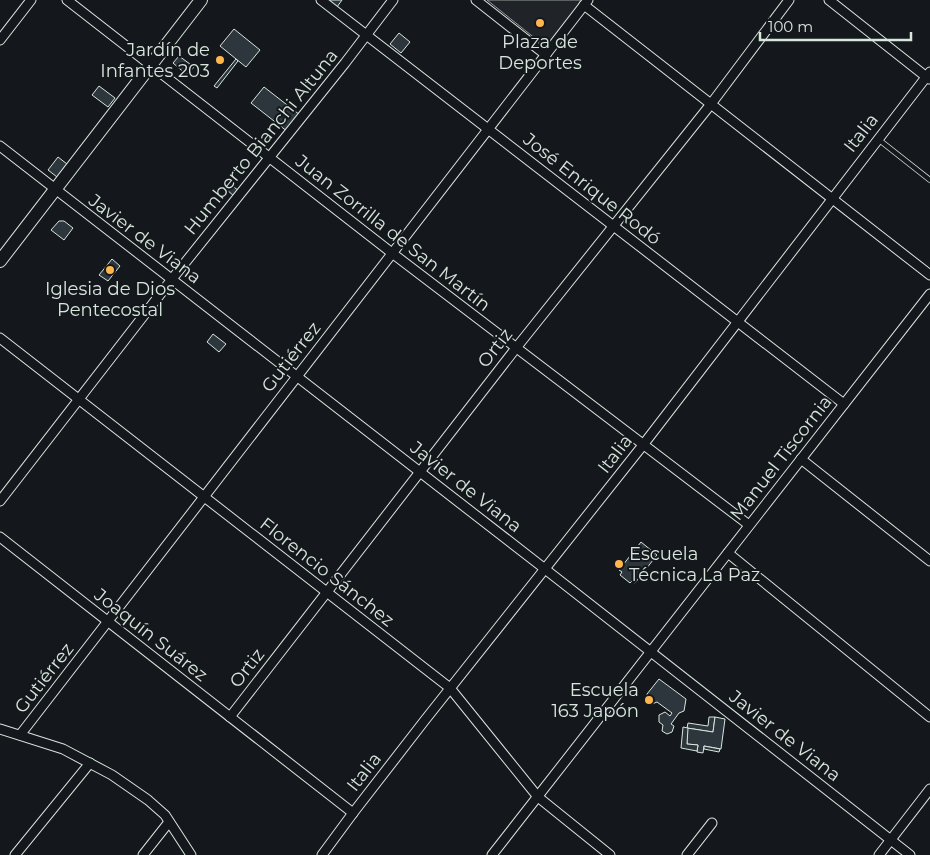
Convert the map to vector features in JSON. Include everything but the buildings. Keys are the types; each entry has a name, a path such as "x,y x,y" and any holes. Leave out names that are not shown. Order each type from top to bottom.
{"street":[{"path":"0,40 30,0"},
{"name":"Juan Zorrilla de San Martín","path":"67,0 392,253 749,525"},
{"path":"0,261 201,0"},
{"name":"José Enrique Rodó","path":"321,0 844,404"},
{"name":"Humberto Bianchi Altuna","path":"0,501 172,279 270,158 393,0"},
{"path":"476,0 546,55"},
{"name":"Ortiz","path":"230,717 516,348 711,104 789,0"},
{"path":"829,0 929,76"},
{"path":"586,3 831,199 930,275"},
{"name":"Gutiérrez","path":"20,735 586,3"},
{"name":"Italia","path":"322,855 353,812 643,445 831,199 929,76"},
{"name":"Javier de Viana","path":"0,146 910,855"},
{"name":"Manuel Tiscornia","path":"492,855 930,294"},
{"name":"Florencio Sánchez","path":"0,338 450,688 538,796 610,855"},
{"path":"801,459 930,561"},
{"name":"Joaquín Suárez","path":"0,537 353,812"},
{"path":"728,553 930,717"},
{"path":"0,729 63,749 112,775 148,800 165,815 191,855"},
{"path":"15,855 90,763"},
{"path":"879,855 930,789"},
{"path":"143,855 169,822"},
{"path":"687,855 712,823"}],"lane":[{"path":"878,139 930,180"}],"shaded area":[{"name":"Plaza de Deportes","path":"487,0 583,0 546,47"}],"place":[{"name":"Plaza de Deportes","path":"540,23"},
{"name":"Jardín de Infantes 203","path":"220,60"},
{"name":"Iglesia de Dios Pentecostal","path":"110,270"},
{"name":"Escuela Técnica La Paz","path":"619,564"},
{"name":"Escuela 163 Japón","path":"649,700"}]}
